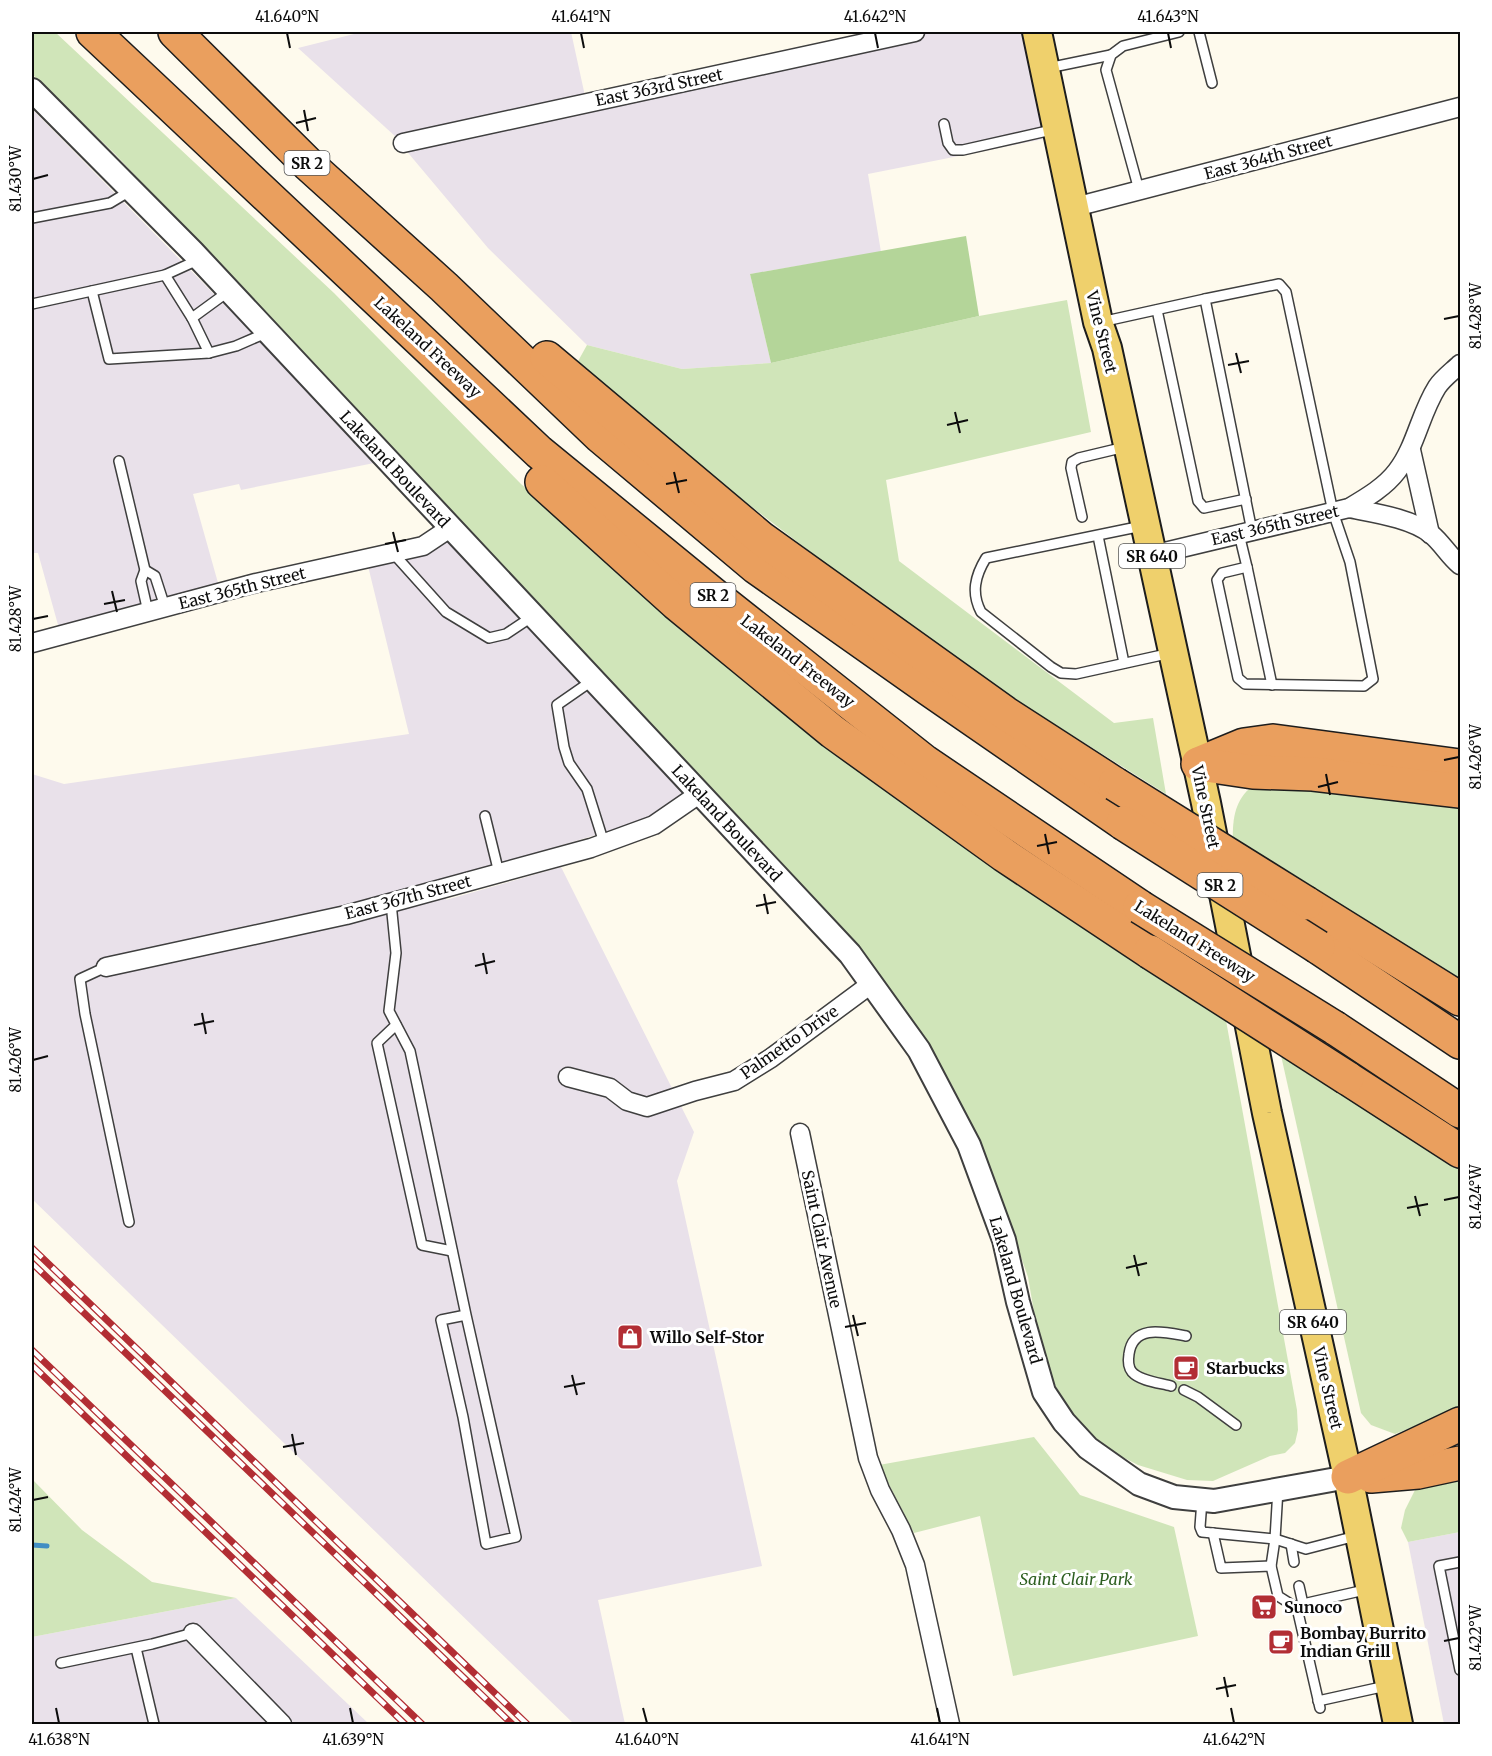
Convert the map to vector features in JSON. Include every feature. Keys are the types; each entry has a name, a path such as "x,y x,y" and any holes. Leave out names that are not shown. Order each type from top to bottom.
{"highway":[{"name":"Lakeland Freeway","path":"93,32 539,452 705,588 925,762 1140,907 1335,1028 1461,1111"},
{"name":"SR 2","path":"175,32 309,165 444,287 600,436 756,567 1123,823 1461,1042"},
{"path":"317,243 399,343 535,475 676,603 833,732 1004,855 1150,952 1461,1151"},
{"path":"444,287 554,362 762,539 1005,713 1461,999"},
{"path":"1198,764 1244,745 1273,741 1461,766"},
{"path":"1198,764 1253,772 1313,774 1461,791"},
{"path":"1348,1478 1461,1424"},
{"path":"1348,1478 1418,1472 1461,1463"}],"main road":[{"name":"Vine Street","path":"1037,32 1098,322 1107,348 1198,764 1271,1134 1348,1478 1398,1725"}],"street":[{"name":"East 363rd Street","path":"403,143 915,32"},
{"name":"Lakeland Boulevard","path":"32,90 200,259 850,954 919,1050 969,1145 1004,1240 1018,1302 1044,1392 1064,1422 1089,1448 1111,1466 1139,1484 1174,1497 1214,1501 1348,1478"},
{"name":"East 364th Street","path":"1074,207 1461,106"},
{"name":"East 365th Street","path":"1152,555 1341,510 1374,493 1396,473 1411,450 1424,412 1438,385 1461,364"},
{"path":"1411,450 1430,534"},
{"path":"1341,510 1401,520 1430,534 1461,566"},
{"name":"East 365th Street","path":"32,644 256,583 423,546 450,528"},
{"name":"East 367th Street","path":"105,967 346,915 604,843 654,825 699,794"},
{"name":"Palmetto Drive","path":"568,1077 610,1088 627,1101 647,1107 734,1081 771,1058 871,984"},
{"name":"Saint Clair Avenue","path":"800,1133 868,1458 880,1490 901,1530 915,1565 950,1725"},
{"path":"193,1633 282,1725"}],"lane":[{"path":"1045,68 1111,55 1123,46 1179,32"},
{"path":"1199,32 1212,83"},
{"path":"1111,55 1106,70 1138,190"},
{"path":"944,124 948,143 953,150 963,150 1058,129"},
{"path":"32,218 110,203 132,189"},
{"path":"32,303 165,275 200,259"},
{"path":"165,275 192,318 209,352"},
{"path":"1098,322 1279,284 1286,292 1341,510 1373,680 1364,686 1272,685 1245,684 1238,678 1217,580 1222,573 1247,567"},
{"path":"92,291 109,359 209,352 236,346 267,332"},
{"path":"192,318 229,291"},
{"path":"1204,299 1246,499 1247,567 1272,685"},
{"path":"1157,310 1198,501 1204,508 1246,499"},
{"path":"1082,517 1071,468 1072,462 1079,458 1127,446"},
{"path":"119,461 146,570 141,581 157,610"},
{"path":"1145,526 986,558 978,571 974,587 976,602 981,612 1061,674 1076,674 1173,652"},
{"path":"1098,536 1124,663"},
{"path":"393,553 446,612 489,638 506,634 533,616"},
{"path":"146,570 155,576 157,610"},
{"path":"593,680 557,705 569,763 587,789 604,843"},
{"path":"484,816 499,873"},
{"path":"391,903 396,953 388,1011 410,1051 516,1537 486,1544 463,1417 441,1320 466,1315"},
{"path":"105,967 80,979 85,1014 129,1222"},
{"path":"396,1025 377,1043 422,1245 452,1251"},
{"path":"1171,1386 1138,1376 1131,1371 1128,1363 1132,1342 1139,1335 1149,1332 1186,1336"},
{"path":"1184,1390 1198,1397 1236,1425"},
{"path":"1278,1489 1271,1566 1278,1596 1300,1606 1371,1589"},
{"path":"1202,1500 1200,1527 1202,1532 1275,1539 1306,1549 1360,1535"},
{"path":"1213,1533 1221,1568 1271,1566"},
{"path":"1291,1544 1294,1562"},
{"path":"1461,1562 1439,1566 1461,1670"},
{"path":"1299,1586 1300,1606 1319,1704 1390,1686"},
{"path":"61,1663 136,1648 193,1633"},
{"path":"136,1648 154,1725"}],"shaded area":[{"path":"362,32 571,32 585,96 396,137 298,48"},
{"path":"934,32 1032,32 1054,137 868,174 881,252 750,274 771,363 682,369 587,345 488,248 404,148"},
{"path":"32,109 379,462 241,490 239,484 193,494 220,590 60,632 38,553 32,553"},
{"path":"449,536 688,794 649,819 445,880 446,900 561,867 694,1132 677,1181 762,1566 598,1600 625,1724 574,1724 32,1199 32,774 64,784 409,734 368,566"},
{"path":"1460,1532 1460,1724 1444,1724 1408,1542"},
{"path":"236,1598 369,1724 32,1724 32,1637"}],"green space":[{"path":"32,32 55,32 334,293 521,484 662,611 813,736 1086,930 1225,1015 1297,1410 1298,1430 1295,1443 1285,1453 1270,1456 1213,1481 1187,1480 1138,1465 1111,1451 1077,1422 1051,1378 1039,1341 1028,1277 988,1162 952,1085 903,1008 866,958 684,760 115,154 32,74"},
{"path":"966,236 979,316 771,363 750,274"},
{"path":"1067,300 1091,432 886,480 899,561 1114,723 1153,718 1166,794 946,656 713,477 577,363 587,345 682,369 771,363 979,316"},
{"path":"1256,784 1460,804 1460,985 1233,844 1236,810 1243,796"},
{"path":"1280,1051 1460,1167 1460,1408 1395,1434 1371,1425 1361,1413"},
{"name":"Saint Clair Park","path":"1034,1437 1080,1495 1174,1527 1198,1636 1013,1676 980,1516 914,1533 879,1465"},
{"path":"32,1479 82,1530 152,1582 236,1598 32,1637"},
{"path":"1460,1480 1460,1532 1408,1542 1401,1528 1405,1510 1415,1490"}],"waterway":[{"path":"32,1545 47,1546"}],"railway":[{"path":"32,1248 527,1724"},
{"path":"32,1263 512,1724"},
{"path":"32,1350 422,1724"},
{"path":"32,1365 405,1724"}],"place":[{"name":"Willo Self-Stor","path":"630,1337"},
{"name":"Starbucks","path":"1186,1368"},
{"name":"Sunoco","path":"1264,1607"},
{"name":"Bombay Burrito Indian Grill","path":"1281,1642"}]}
